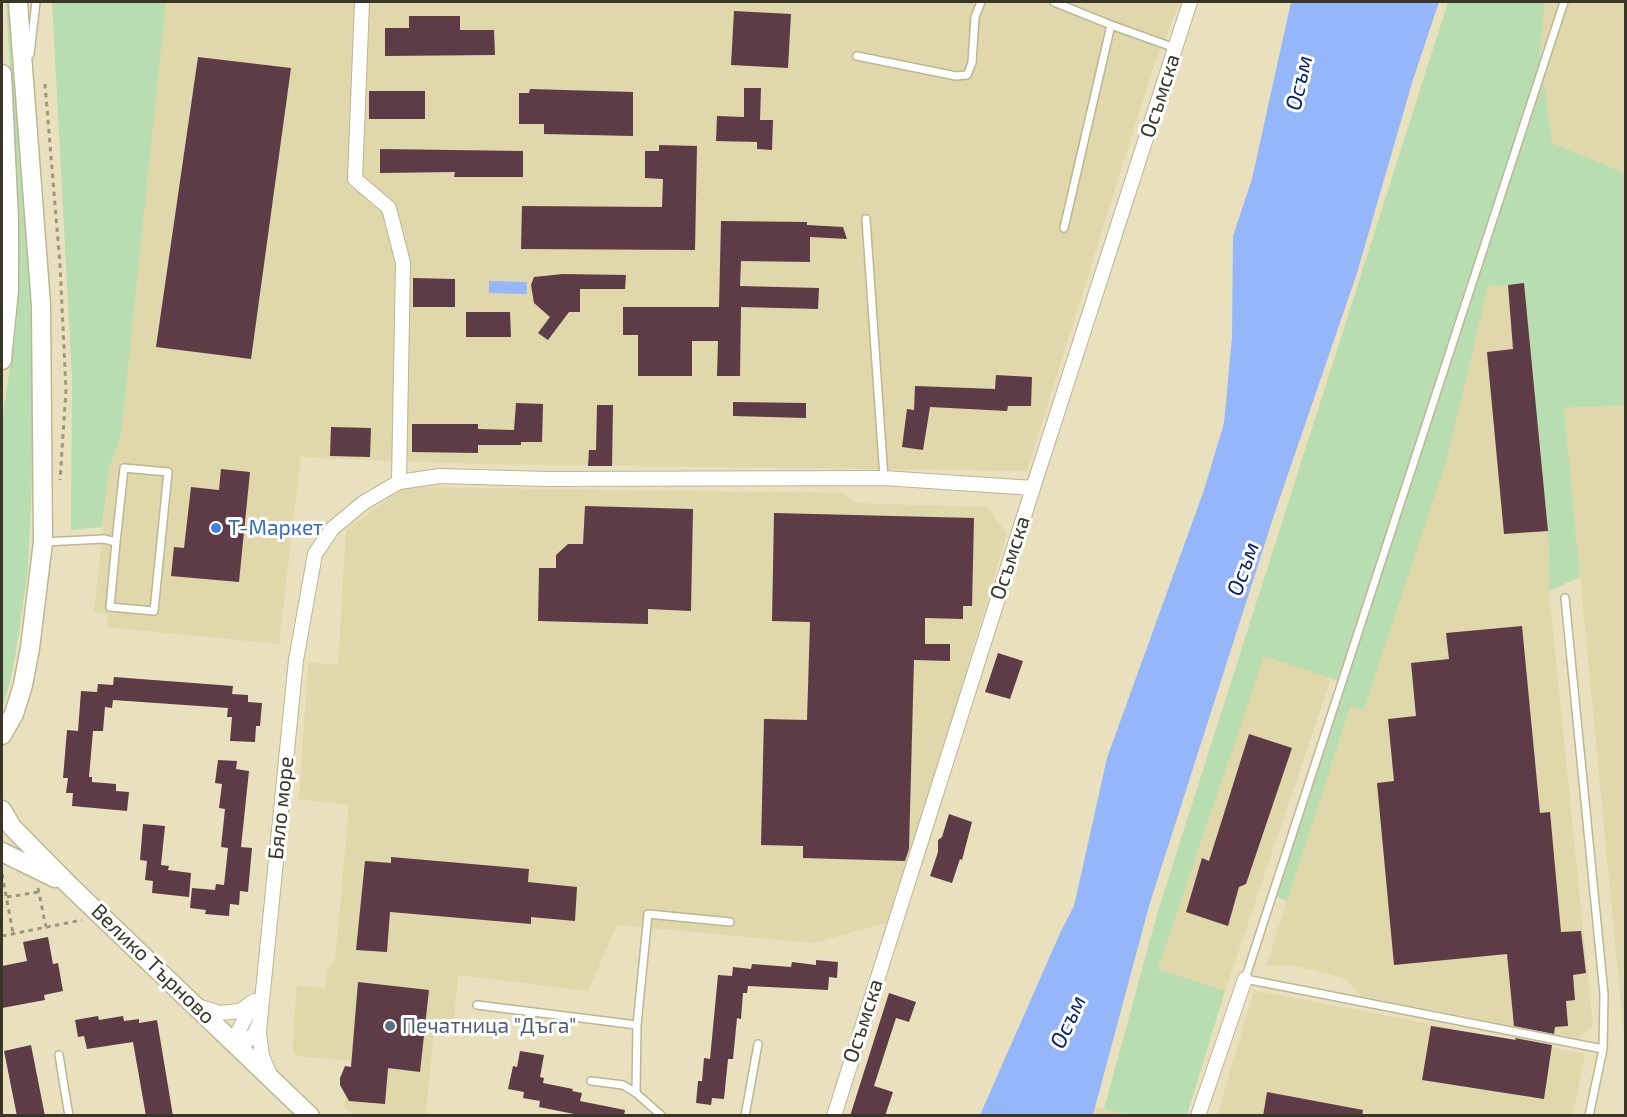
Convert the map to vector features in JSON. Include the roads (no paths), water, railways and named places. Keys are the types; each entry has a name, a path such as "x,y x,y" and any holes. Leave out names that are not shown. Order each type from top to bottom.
{"street":[{"path":"2,735 14,714 30,648 43,542 41,305 18,2"},
{"path":"362,2 355,179 389,208 404,263 399,482 440,476 546,479 884,478 1033,488"},
{"name":"Осъмска","path":"834,1116 1190,2"},
{"path":"2,74 9,221 9,290 2,360"},
{"name":"Бяло море","path":"236,1044 237,1034 262,987 296,660 315,554 332,529 363,503 399,482"},
{"name":"Велико Търново","path":"2,810 12,827 70,886 310,1116"},
{"path":"2,852 35,874"},
{"path":"2,862 70,886"},
{"path":"1198,1116 1245,979"},
{"path":"262,987 260,1021 262,1056 271,1079"},
{"path":"197,1006 220,1013 240,1011 254,1001"},
{"path":"236,1044 247,1041 255,1033 260,1021"},
{"path":"290,1096 301,1116"}],"lane":[{"path":"25,89 36,2"},
{"path":"857,56 956,76 967,75 972,63 975,17 981,2"},
{"path":"1054,2 1175,48"},
{"path":"1564,2 1245,979 1603,1049"},
{"path":"1064,228 1111,25"},
{"path":"866,219 884,478"},
{"path":"124,468 168,472 154,611 110,607 116,542 124,468"},
{"path":"43,542 104,539 116,542"},
{"path":"1565,598 1604,994 1603,1049 1589,1116"},
{"path":"636,1093 637,1025 648,914 730,922"},
{"path":"477,1005 637,1025"},
{"path":"744,1116 758,1044"},
{"path":"59,1054 69,1116"},
{"path":"591,1081 623,1085 663,1116"}],"water":[{"name":"Осъм","path":"1291,2 1439,2 1412,83 1357,273 1274,515 1149,906 1093,1115 980,1115 1074,906 1107,758 1204,490 1224,423 1232,337 1233,236 1252,179"},
{"path":"489,281 527,282 527,294 489,293"}],"place":[{"name":"Т-Маркет","path":"216,528"},
{"name":"Печатница \"Дъга\"","path":"390,1026"}]}
